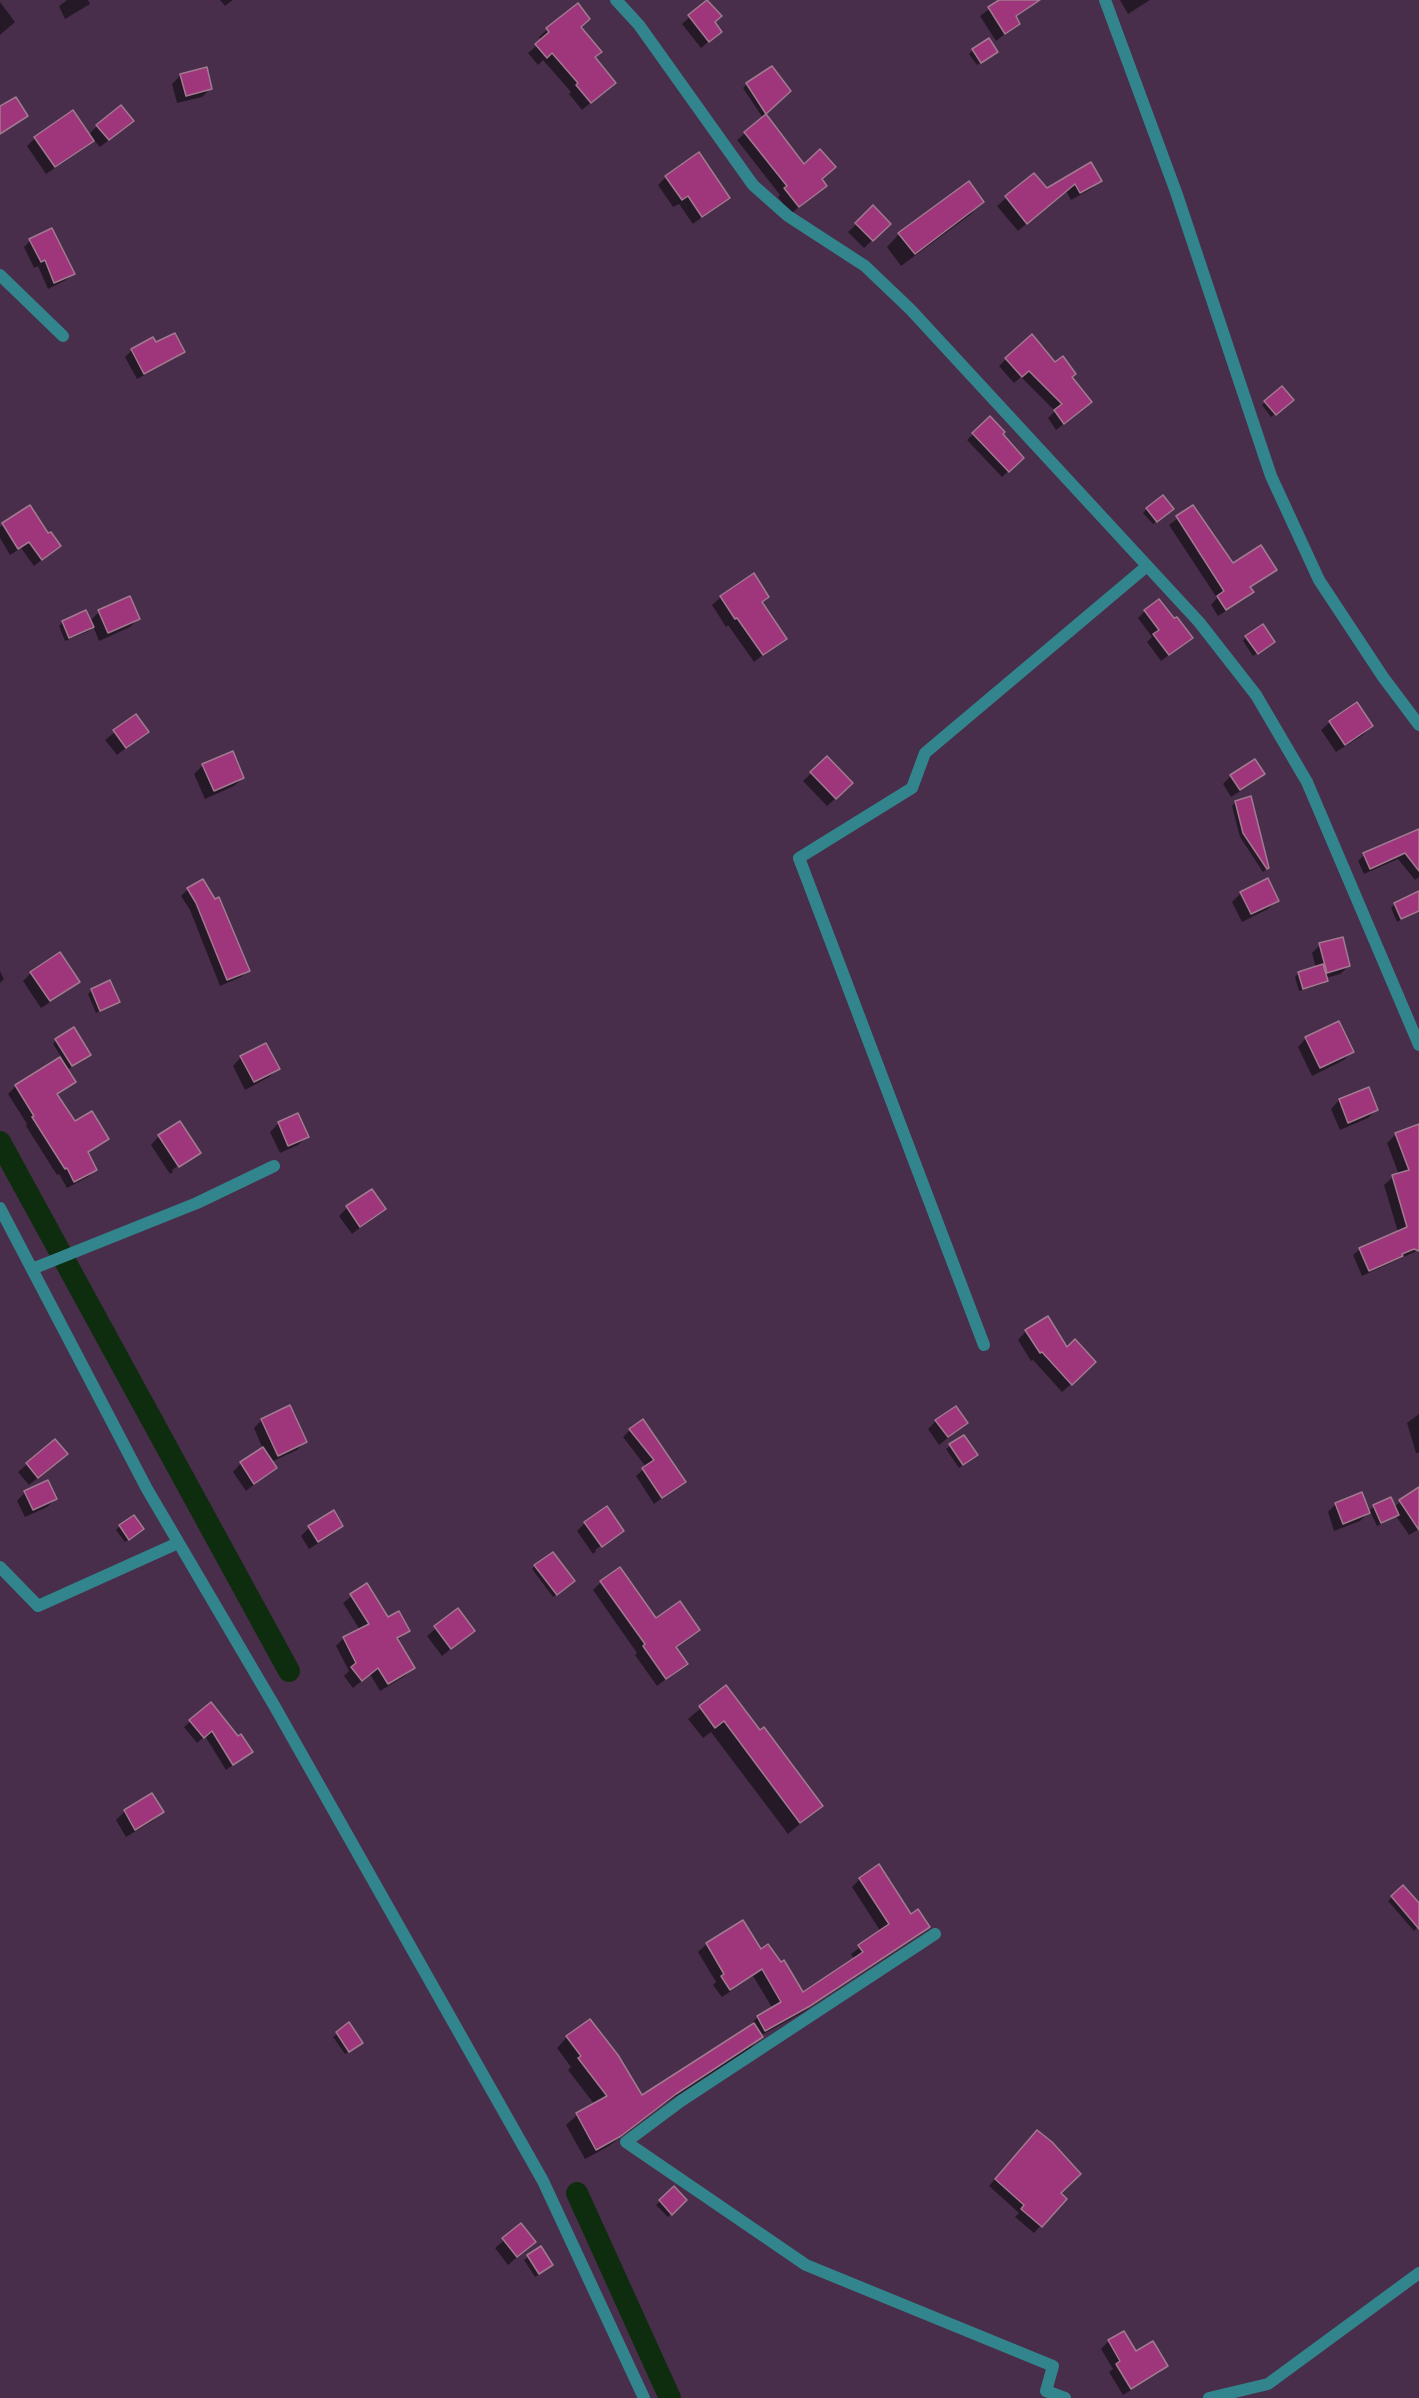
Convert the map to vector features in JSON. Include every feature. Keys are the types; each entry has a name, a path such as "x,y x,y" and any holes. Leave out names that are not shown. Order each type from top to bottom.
{"street":[{"path":"616,0 639,25 753,185 788,216 865,266 911,310 1199,622 1256,695 1307,782 1419,1045"},
{"path":"1105,0 1176,192 1271,476 1319,580 1383,677 1419,725"},
{"path":"0,275 63,336"},
{"path":"984,1345 799,858 912,788 925,753 1147,566"},
{"path":"32,1269 79,1248 197,1203 274,1166"},
{"path":"0,1208 178,1543 275,1707 543,2181 644,2398"},
{"path":"0,1567 38,1606 178,1543"},
{"path":"935,1934 681,2101 626,2142 806,2265 1053,2366 1046,2391 1065,2398"},
{"path":"1209,2398 1268,2384 1419,2273"}],"building":[{"path":"707,0 722,16 715,22 722,32 709,42 688,15"},
{"path":"999,0 1040,0 1016,16 1020,24 1005,34 988,7"},
{"path":"578,3 590,19 581,27 602,52 595,57 616,83 591,103 576,85 578,83 552,53 547,58 535,44 549,32 546,28"},
{"path":"989,38 998,52 981,63 972,49"},
{"path":"772,66 791,91 766,114 746,83"},
{"path":"207,67 212,89 186,96 180,74"},
{"path":"16,97 28,116 0,134 0,106"},
{"path":"121,105 134,121 109,140 96,125"},
{"path":"73,110 94,141 55,167 34,137"},
{"path":"766,114 804,164 820,149 836,167 822,179 827,186 799,207 784,188 787,186 744,132"},
{"path":"699,152 730,198 702,217 688,196 682,200 665,176"},
{"path":"1091,162 1102,181 1080,193 1075,184 1027,224 1005,196 1034,173 1047,188"},
{"path":"969,181 984,202 915,254 898,233"},
{"path":"873,205 891,224 873,241 855,223"},
{"path":"52,228 75,274 54,283 45,260 41,262 29,239"},
{"path":"175,333 185,352 144,374 131,349 153,337 156,342"},
{"path":"1032,334 1055,362 1063,356 1076,374 1072,377 1092,402 1064,424 1054,410 1062,404 1029,371 1022,377 1005,358"},
{"path":"1282,386 1294,400 1276,415 1264,401"},
{"path":"990,416 1024,458 1009,472 972,433"},
{"path":"1163,495 1174,509 1157,522 1146,508"},
{"path":"30,505 48,533 51,532 61,546 42,560 29,542 18,549 2,523"},
{"path":"1193,505 1233,563 1261,545 1277,570 1250,587 1254,592 1226,610 1217,596 1224,591 1176,516"},
{"path":"754,573 769,597 762,602 787,639 763,655 720,596"},
{"path":"130,596 140,619 108,633 98,610"},
{"path":"1159,599 1193,638 1169,655 1153,634 1159,630 1144,610"},
{"path":"86,610 94,627 69,638 62,621"},
{"path":"1263,624 1275,642 1258,654 1245,636"},
{"path":"1357,702 1373,726 1345,745 1329,721"},
{"path":"136,714 149,732 126,748 113,730"},
{"path":"233,751 244,778 214,791 202,764"},
{"path":"827,756 853,783 836,799 810,772"},
{"path":"1255,759 1265,774 1240,790 1230,775"},
{"path":"1251,796 1269,868 1267,869 1243,833 1235,801"},
{"path":"1419,829 1419,871 1405,853 1370,869 1363,853"},
{"path":"1268,878 1279,901 1251,914 1240,892"},
{"path":"203,879 215,899 219,897 250,971 227,980 196,903 187,888"},
{"path":"1419,891 1419,911 1401,919 1394,903"},
{"path":"1343,937 1350,966 1327,973 1319,943"},
{"path":"60,952 80,982 50,1001 30,972"},
{"path":"1323,964 1328,981 1303,989 1298,972"},
{"path":"110,980 120,1002 100,1011 91,989"},
{"path":"1339,1021 1354,1052 1320,1068 1305,1037"},
{"path":"74,1027 91,1055 72,1066 55,1039"},
{"path":"266,1043 280,1069 254,1082 240,1056"},
{"path":"60,1057 76,1082 57,1094 75,1121 92,1111 109,1139 88,1152 97,1170 74,1182 32,1117 34,1116 15,1085"},
{"path":"1369,1087 1378,1110 1348,1123 1339,1099"},
{"path":"298,1113 309,1137 288,1146 278,1122"},
{"path":"180,1121 201,1153 179,1167 158,1135"},
{"path":"1419,1124 1419,1251 1414,1249 1369,1271 1359,1248 1407,1227 1392,1175 1409,1170 1395,1133"},
{"path":"372,1189 386,1209 360,1227 346,1206"},
{"path":"1048,1316 1067,1347 1075,1339 1096,1362 1072,1385 1042,1352 1040,1353 1025,1330"},
{"path":"290,1405 307,1442 278,1456 261,1419"},
{"path":"956,1406 968,1423 948,1437 935,1420"},
{"path":"643,1419 686,1482 662,1498 642,1468 654,1460 629,1429"},
{"path":"964,1435 978,1455 963,1465 949,1444"},
{"path":"55,1439 68,1454 38,1478 26,1463"},
{"path":"263,1447 277,1468 254,1484 240,1462"},
{"path":"48,1480 57,1499 33,1510 24,1491"},
{"path":"1419,1487 1419,1530 1399,1500"},
{"path":"1362,1492 1370,1513 1343,1524 1335,1503"},
{"path":"1391,1497 1399,1515 1381,1523 1373,1505"},
{"path":"607,1506 624,1531 602,1547 584,1522"},
{"path":"334,1510 343,1526 318,1542 308,1526"},
{"path":"134,1515 144,1529 129,1540 119,1525"},
{"path":"553,1552 575,1581 557,1595 534,1565"},
{"path":"620,1567 656,1618 680,1601 700,1630 676,1647 688,1664 666,1679 643,1646 645,1644 600,1581"},
{"path":"367,1583 388,1617 399,1611 410,1631 397,1638 415,1668 388,1684 378,1668 362,1681 351,1667 356,1663 343,1637 369,1624 350,1594"},
{"path":"458,1608 475,1631 451,1649 434,1626"},
{"path":"726,1685 760,1730 764,1727 823,1806 800,1823 724,1721 715,1728 699,1706"},
{"path":"211,1702 238,1736 241,1734 253,1752 233,1765 212,1731 204,1738 189,1720"},
{"path":"152,1793 164,1812 135,1830 124,1810"},
{"path":"879,1864 911,1914 918,1909 930,1927 810,2006 765,2031 757,2016 781,2002 762,1969 730,1990 721,1976 724,1974 706,1943 743,1920 761,1949 768,1944 781,1962 784,1960 803,1992 863,1952 858,1945 889,1924 859,1878"},
{"path":"1403,1885 1419,1903 1419,1929 1391,1896"},
{"path":"590,2019 618,2055 642,2095 754,2023 763,2037 676,2094 621,2136 596,2150 576,2113 607,2096 578,2058 581,2056 566,2036"},
{"path":"349,2022 363,2043 349,2052 336,2032"},
{"path":"1037,2130 1052,2142 1081,2174 1061,2193 1067,2199 1042,2227 1021,2209 1024,2205 995,2179"},
{"path":"674,2186 687,2200 672,2215 659,2200"},
{"path":"521,2223 536,2242 517,2257 502,2238"},
{"path":"541,2246 553,2265 539,2274 527,2255"},
{"path":"1124,2331 1136,2351 1153,2341 1168,2366 1131,2389 1116,2364 1120,2361 1108,2340"}],"waterway":[{"path":"0,1142 289,1671"},
{"path":"577,2193 670,2398"}]}
